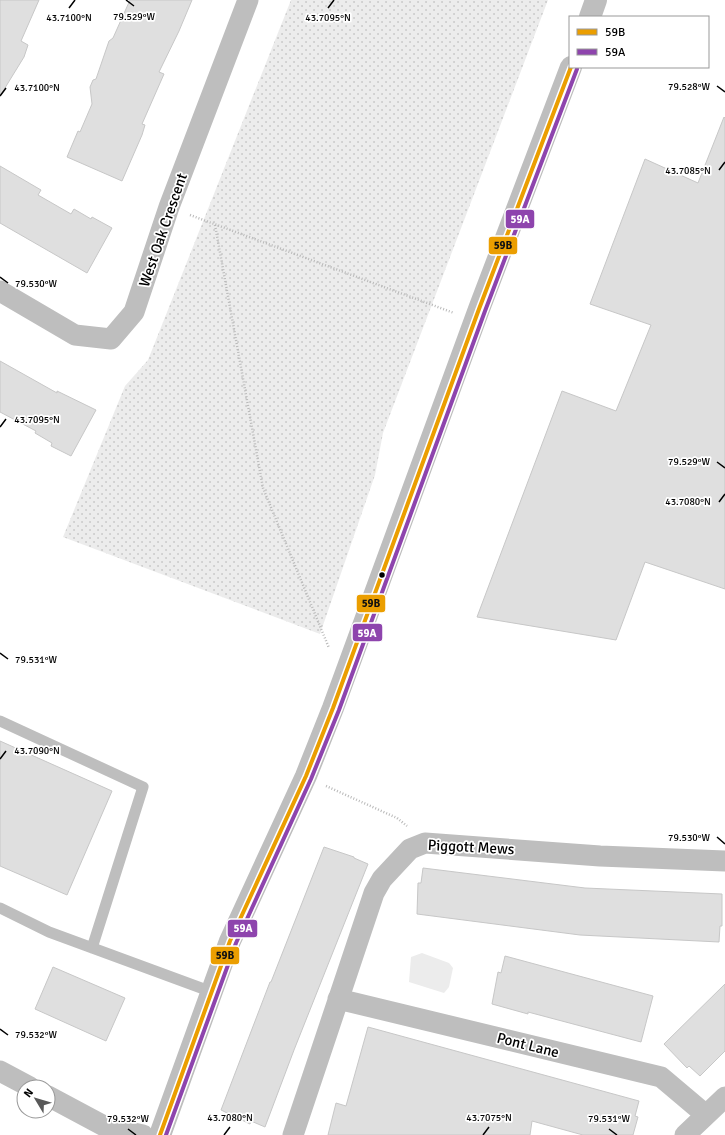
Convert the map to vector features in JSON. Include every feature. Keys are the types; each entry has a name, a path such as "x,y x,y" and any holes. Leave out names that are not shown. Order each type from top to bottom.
{"street":[{"name":"West Oak Crescent","path":"0,291 75,335 111,339 134,312 169,207 248,0"},
{"path":"590,16 596,0"},
{"path":"160,1135 230,941 306,776 333,708 570,68"},
{"name":"Piggott Mews","path":"293,1135 374,892 382,879 410,848 425,843 600,856 725,861"},
{"name":"Pont Lane","path":"338,999 661,1077 706,1115"},
{"path":"0,1071 16,1080"},
{"path":"685,1135 725,1097"},
{"path":"56,1100 106,1127 143,1135"}],"lane":[{"path":"0,721 143,787 92,948"},
{"path":"0,908 49,932 212,992"}],"path":[{"path":"169,207 453,312 476,318"},
{"path":"215,225 262,488 329,648"},
{"path":"324,784 398,818 425,843"}],"shaded area":[{"path":"291,0 548,0 383,433 375,475 320,634 63,537 125,386 148,360"},
{"path":"422,953 449,963 453,968 449,987 444,993 409,982 411,957"}],"building":[{"path":"0,0 39,0 21,41 28,45 24,57 0,96"},
{"path":"130,0 192,0 159,72 164,74 142,124 145,125 142,135 122,181 67,157 92,104 90,87 93,80 96,79 109,41 113,38"},
{"path":"724,117 725,589 645,562 616,640 477,617 562,391 616,411 651,325 590,304 645,159 698,183"},
{"path":"0,166 41,190 38,195 71,214 74,209 91,219 92,217 112,228 87,273 0,223"},
{"path":"0,361 57,393 57,391 96,410 71,456 51,446 52,443 35,433 36,431 0,412"},
{"path":"0,741 112,791 67,895 0,866"},
{"path":"324,847 354,857 368,864 265,1127 251,1121 250,1124 221,1110"},
{"path":"423,868 585,888 722,894 722,926 720,926 719,942 580,935 417,914 418,883 421,883"},
{"path":"505,956 653,996 641,1042 492,1004 498,972 501,973"},
{"path":"53,967 125,998 106,1041 35,1009"},
{"path":"725,984 725,1051 700,1076 689,1066 687,1068 664,1044"},
{"path":"368,1027 639,1101 635,1116 638,1117 633,1135 583,1135 532,1121 530,1135 328,1135 336,1103 346,1106"}],"transit line":[{"name":"59B","path":"160,1135 230,941 306,776 333,708 479,309 571,68"},
{"name":"59A","path":"166,1135 236,943 311,779 339,710 485,311 577,69"}]}
